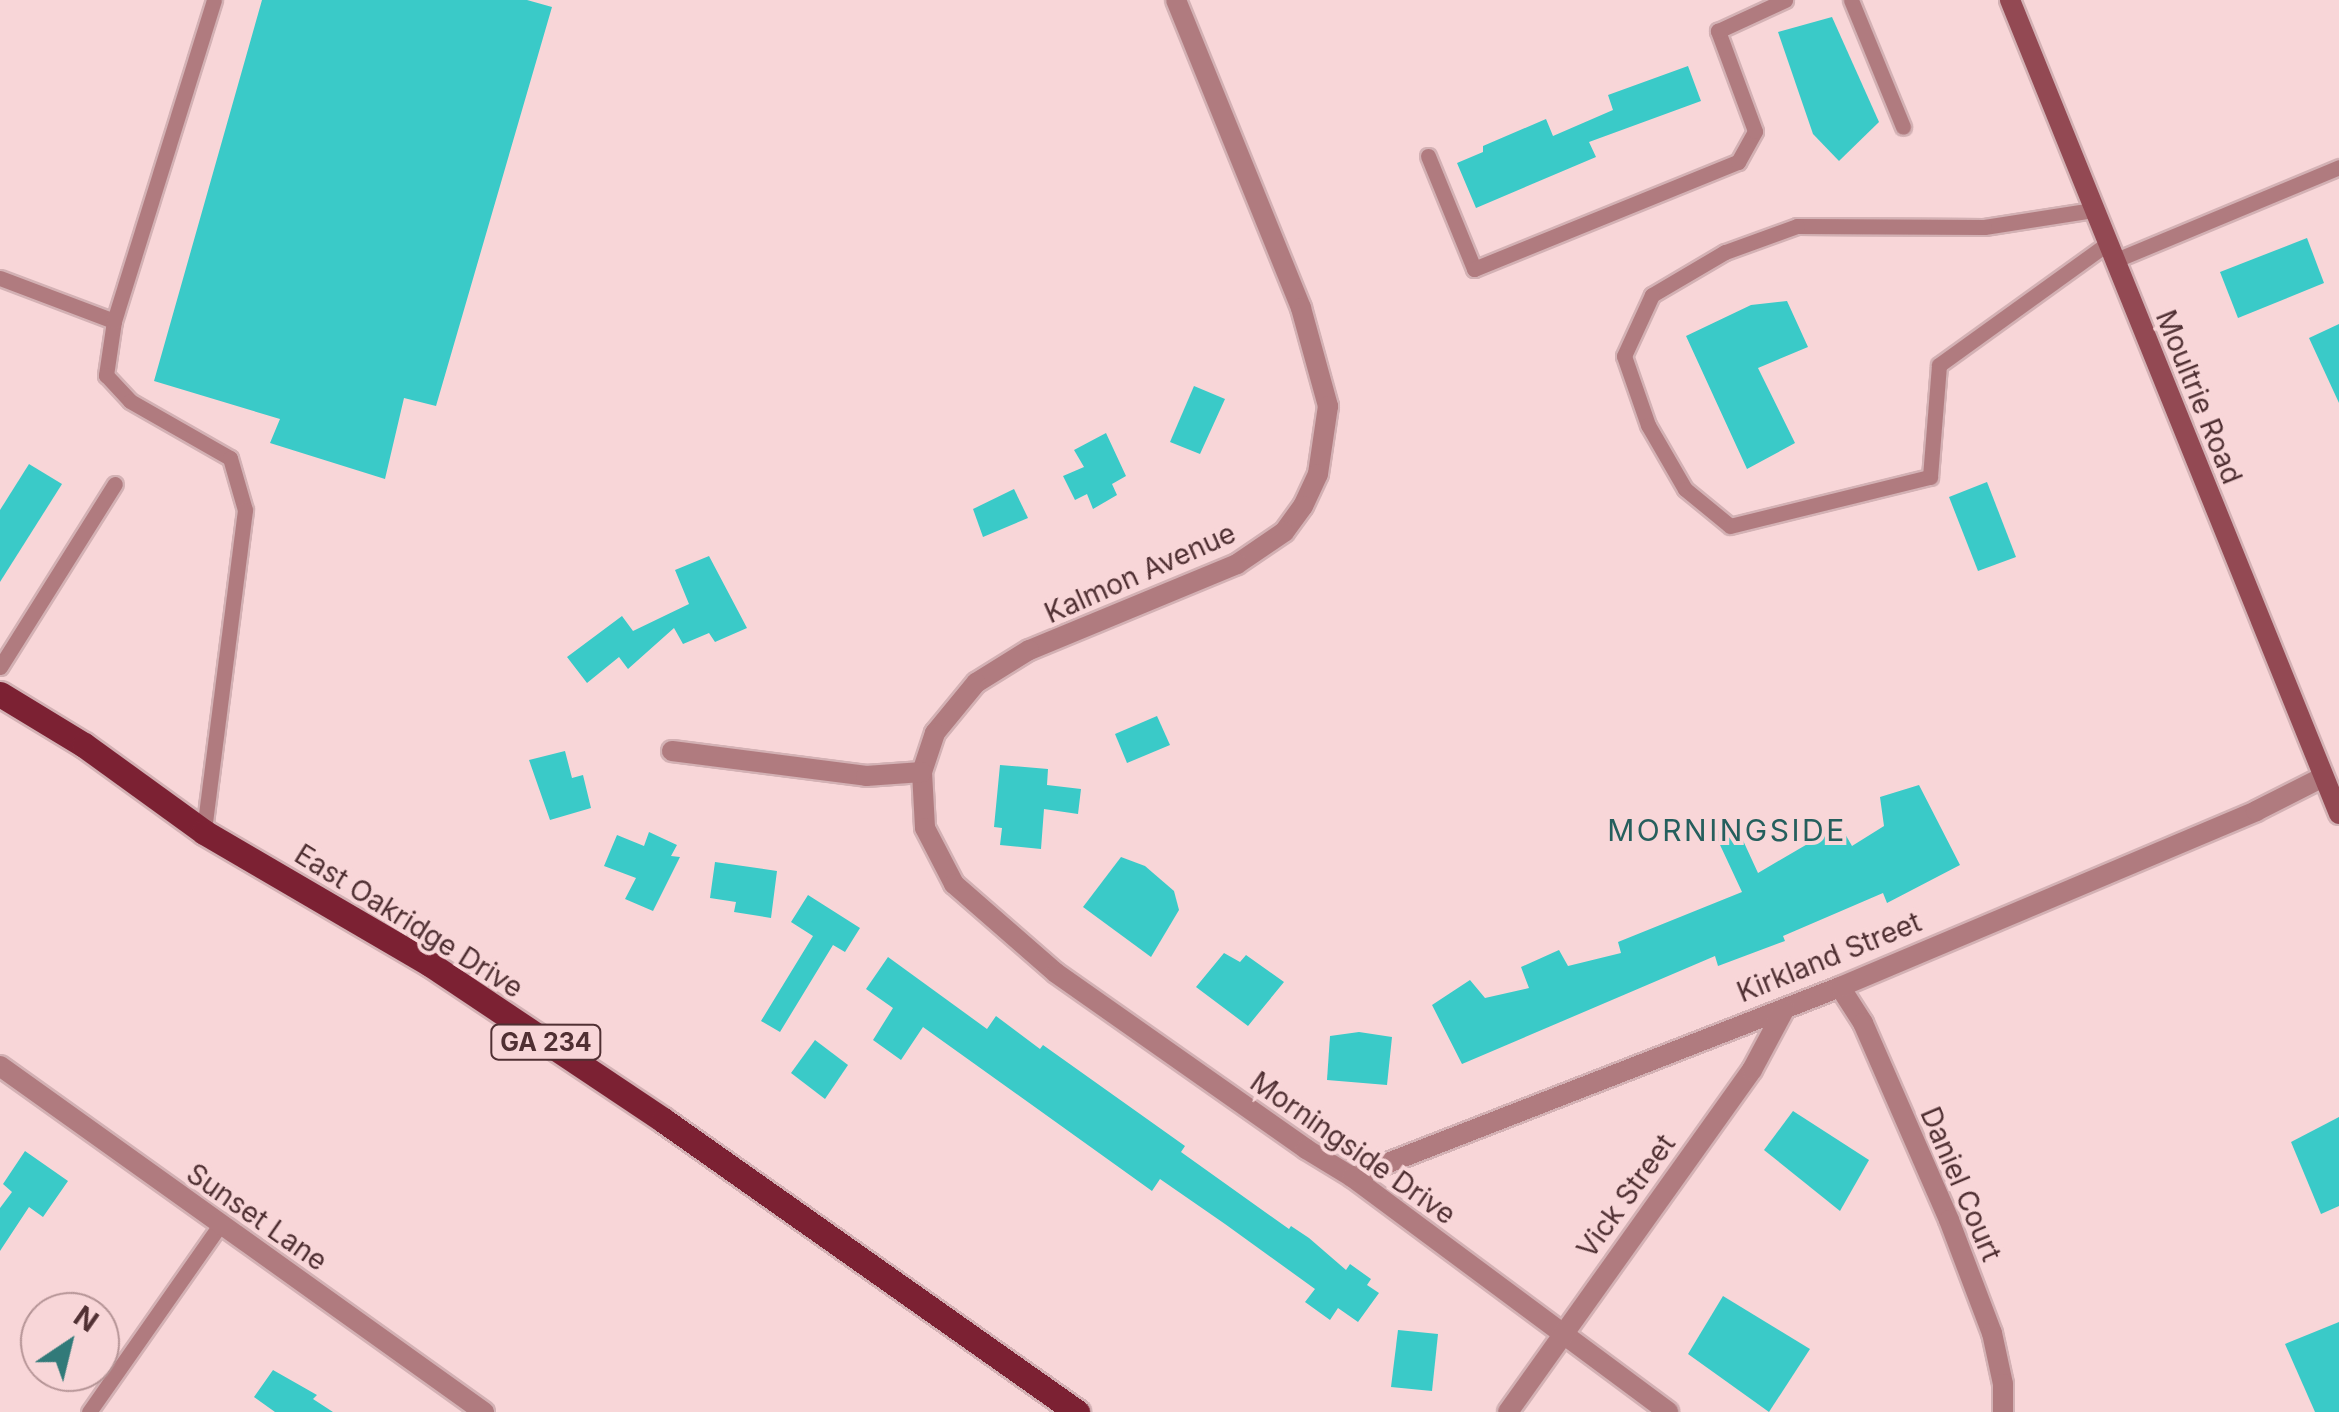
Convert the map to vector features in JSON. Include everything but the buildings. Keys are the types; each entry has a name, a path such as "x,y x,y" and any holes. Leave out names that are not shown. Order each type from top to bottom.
{"main road":[{"name":"East Oakridge Drive","path":"0,694 84,745 204,832 430,964 600,1078 1077,1412"}],"street":[{"name":"Kalmon Avenue","path":"1006,929 954,884 926,828 922,772 935,734 976,684 1029,650 1238,564 1284,532 1318,474 1328,406 1301,308 1176,0"},
{"name":"Moultrie Road","path":"2010,0 2339,814"},
{"path":"672,750 866,776 922,772"},
{"name":"Kirkland Street","path":"1352,1177 1840,987 1870,970 2256,811 2323,777"},
{"name":"Morningside Drive","path":"1006,929 1056,973 1306,1149 1352,1177 1668,1412"},
{"name":"Daniel Court","path":"1840,987 1862,1023 1949,1220 1992,1333 2004,1384 2002,1412"},
{"name":"Vick Street","path":"1508,1412 1752,1070 1784,1010"},
{"name":"Sunset Lane","path":"0,1066 461,1405 484,1412"}],"lane":[{"path":"204,832 245,510 230,458 130,401 106,375 114,322 214,0"},
{"path":"1428,156 1474,269 1738,162 1755,132 1718,31 1785,0"},
{"path":"1851,0 1903,127"},
{"path":"2093,210 1984,227 1797,226 1725,252 1652,294 1624,356 1648,425 1685,489 1730,526 1930,476 1939,365 2111,252 2339,166"},
{"path":"0,278 114,322"},
{"path":"0,668 115,484"},
{"path":"89,1412 220,1225"}],"district":[{"name":"MORNINGSIDE","path":"1727,830"}]}
